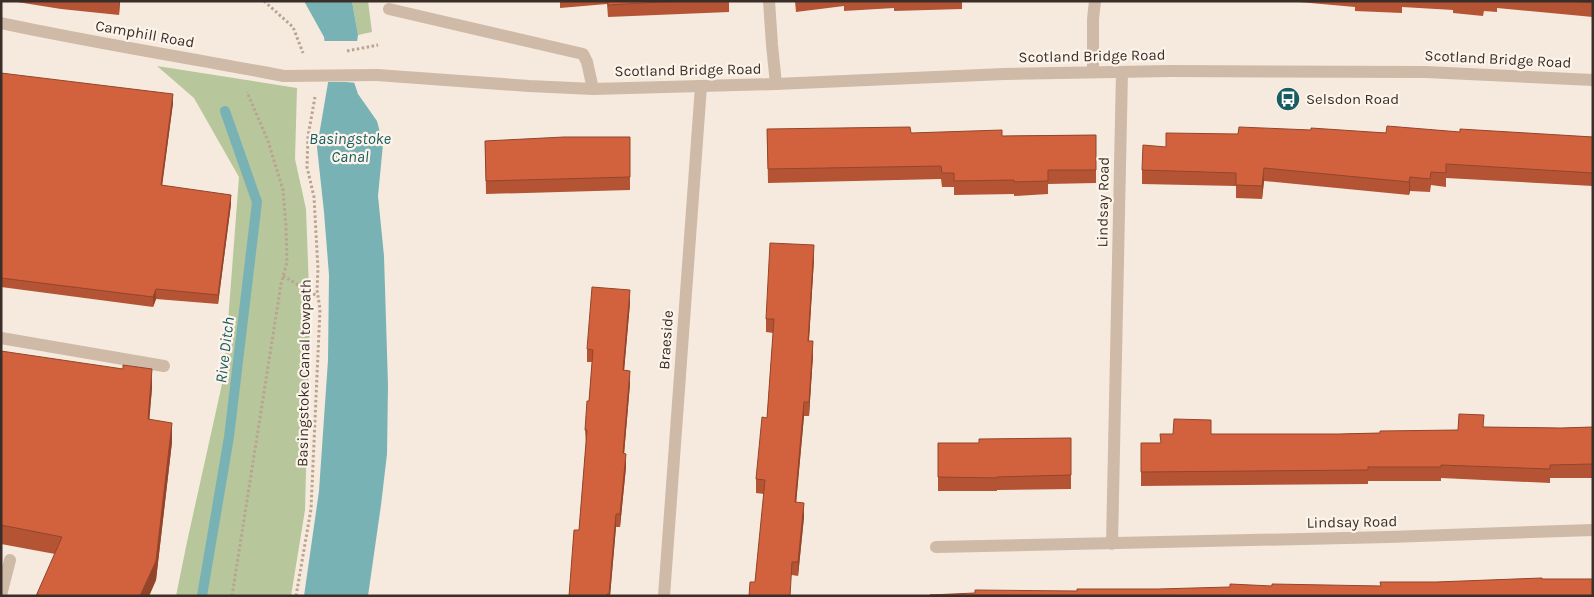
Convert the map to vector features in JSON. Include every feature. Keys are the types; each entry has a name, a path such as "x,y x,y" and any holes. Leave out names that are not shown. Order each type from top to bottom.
{"street":[{"path":"769,1 776,84"},
{"path":"1093,72 1095,1"},
{"path":"389,9 583,54 587,62 593,89"},
{"name":"Camphill Road","path":"1,23 284,76 377,75"},
{"name":"Scotland Bridge Road","path":"377,75 593,89 776,84 1004,74 1270,70 1426,72 1593,80"},
{"name":"Lindsay Road","path":"1112,544 1122,72"},
{"name":"Braeside","path":"664,596 701,86"},
{"path":"1,338 164,366"},
{"name":"Lindsay Road","path":"936,548 1398,537 1593,530"},
{"path":"1,595 10,560"}],"path":[{"path":"264,1 293,27"},
{"path":"232,596 283,276 287,262 283,190 268,141 235,66"},
{"name":"Basingstoke Canal towpath","path":"296,596 311,510 320,309 314,197 307,166 308,136 316,91"},
{"path":"283,276 318,296"}],"green space":[{"path":"352,1 368,1 372,32 358,35"},
{"path":"157,66 297,88 295,159 306,209 310,316 305,510 291,596 176,596 224,375 239,177 194,98"}],"water":[{"name":"Basingstoke Canal","path":"304,1 352,1 358,35 352,76 358,94 377,121 383,144 378,196 384,256 388,385 387,454 368,596 304,596 319,491 328,360 329,275 317,147 329,77 324,37"}],"pier":[{"path":"322,41 359,41 354,75 357,83 326,82"}],"building":[{"path":"608,1 680,1 608,5"},
{"path":"1571,1 1593,1 1593,3"},
{"path":"1,73 173,94 161,185 231,195 218,295 156,289 153,297 1,278"},
{"path":"1387,126 1460,132 1460,129 1593,137 1593,173 1446,164 1446,173 1431,172 1430,179 1410,177 1409,182 1264,168 1262,186 1236,185 1236,173 1142,170 1143,145 1166,147 1166,133 1238,134 1239,127 1311,130 1311,128 1386,133"},
{"path":"910,127 911,133 1002,130 1002,136 1096,135 1096,170 1048,170 1048,181 1014,182 1014,180 954,181 954,173 942,173 941,166 768,169 767,129"},
{"path":"564,137 630,137 630,177 486,181 485,141"},
{"path":"770,243 814,245 808,341 813,341 809,402 804,402 795,502 804,503 798,562 792,562 790,596 749,596 750,582 755,582 765,480 756,479 762,417 767,418 774,319 766,319"},
{"path":"592,287 630,290 623,370 630,371 623,453 626,454 620,514 616,514 609,594 607,596 569,596 574,530 579,530 587,430 585,430 587,401 589,401 593,350 587,349"},
{"path":"1,351 123,369 123,365 152,369 148,419 172,423 156,561 140,596 36,596 62,537 1,525"},
{"path":"1459,414 1484,415 1483,427 1593,427 1593,464 1550,465 1550,469 1441,465 1441,467 1368,467 1368,470 1141,472 1141,443 1161,443 1160,434 1173,434 1174,419 1211,420 1211,434 1339,434 1380,433 1380,431 1458,430"},
{"path":"1071,438 1071,475 997,478 938,477 938,443 979,443 979,439"},
{"path":"1542,578 1593,579 1593,596 930,595 975,593 975,590 1077,591 1077,589 1230,587 1230,584 1381,586 1380,582"}],"waterway":[{"name":"Rive Ditch","path":"202,596 229,437 257,202 225,111"}],"place":[{"name":"Selsdon Road","path":"1288,99"}]}
